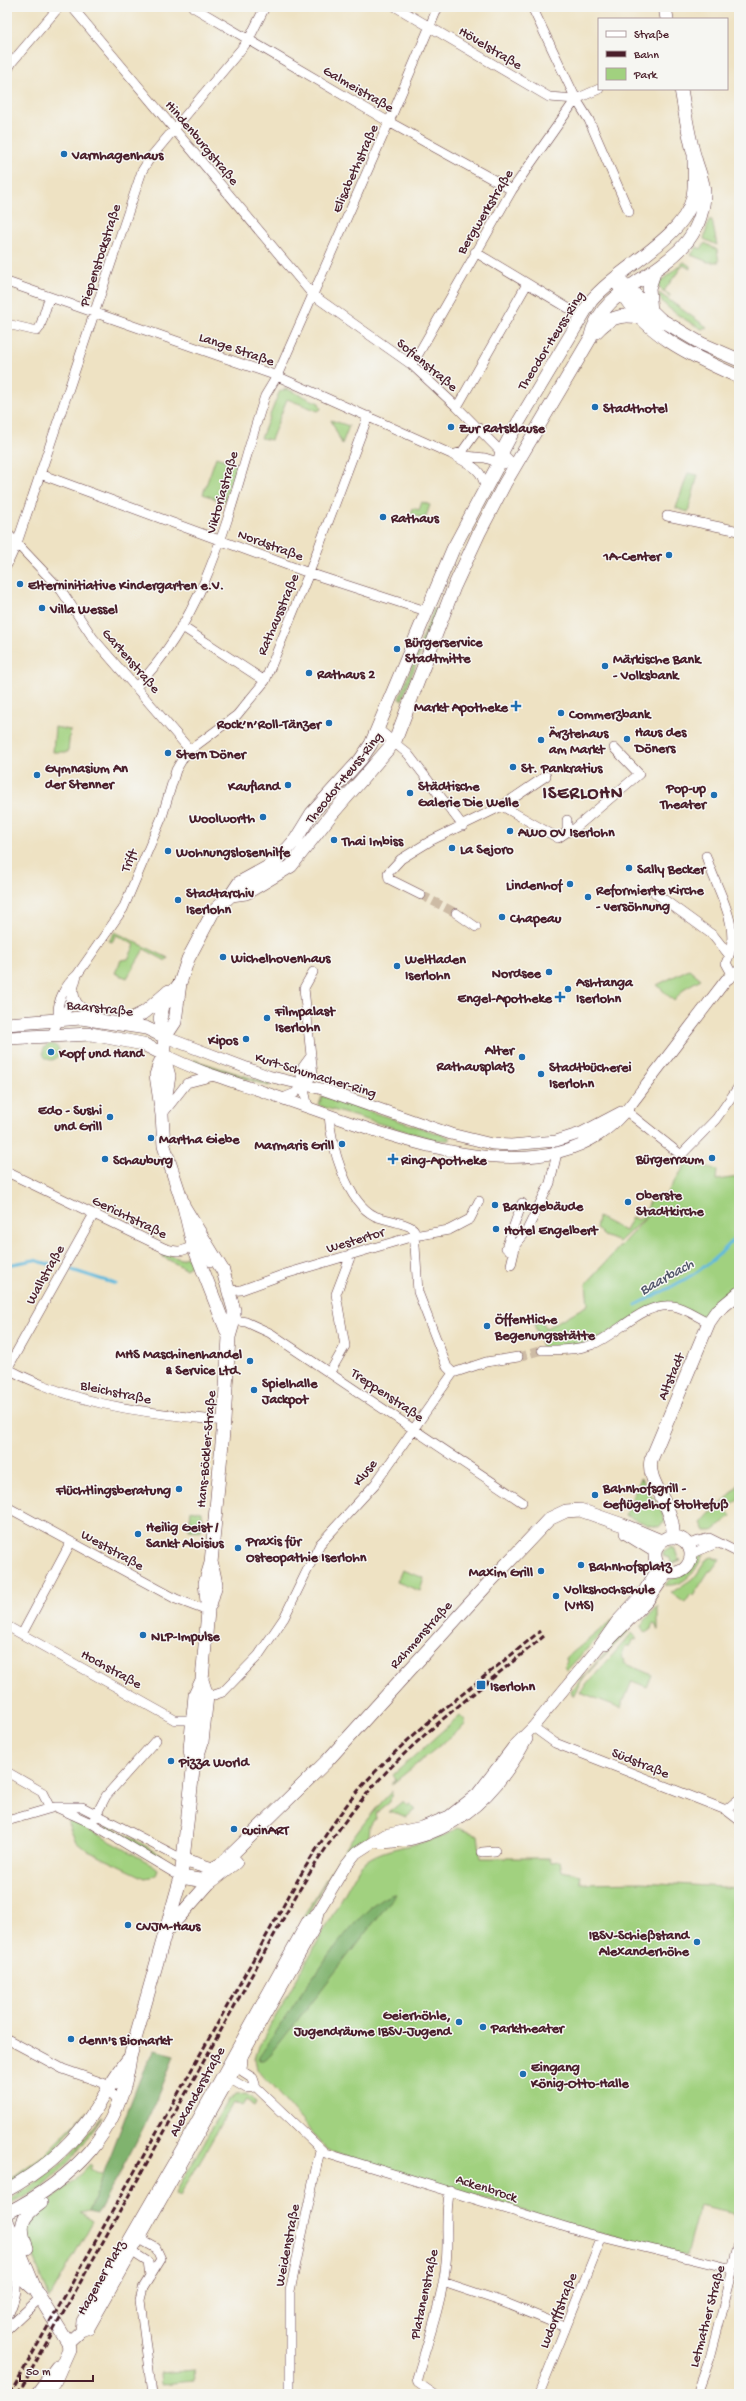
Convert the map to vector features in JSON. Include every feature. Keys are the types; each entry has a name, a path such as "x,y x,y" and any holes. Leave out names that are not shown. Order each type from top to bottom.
{"main road":[{"path":"665,7 667,18"},
{"path":"681,90 694,156"},
{"name":"Theodor-Heuss-Ring","path":"231,895 246,893 292,866 331,815 395,741 462,569 515,466 590,339 592,327 603,311 626,290 674,256 690,240 699,222 704,187 694,156"},
{"name":"Theodor-Heuss-Ring","path":"165,1037 175,1022 180,983 188,959 213,912 231,895 239,883 268,867 283,854 296,839 312,813 360,759 378,729 426,611 453,550 500,458 581,316 601,289 660,242 686,215 693,199 694,156"},
{"path":"651,312 649,288 655,270"},
{"path":"615,277 626,290 651,312 686,336 739,360"},
{"path":"626,290 638,317 676,345 739,378"},
{"path":"590,339 610,319 621,315 638,317"},
{"path":"121,1024 145,1012 180,983"},
{"name":"Theodor-Heuss-Ring","path":"163,1054 165,1037 160,1019 163,1006 180,983"},
{"name":"Baarstraße","path":"7,1024 81,1018 146,1028 165,1037"},
{"name":"Baarstraße","path":"7,1038 91,1034 143,1044 163,1054"},
{"name":"Hans-Böckler-Straße","path":"162,1115 169,1076 163,1054"},
{"name":"Hans-Böckler-Straße","path":"163,1054 156,1075 162,1115 164,1146 184,1207 193,1245 229,1337"},
{"name":"Hans-Böckler-Straße","path":"7,2213 57,2183 71,2171 97,2141 113,2116 127,2082 130,2057 167,1930 184,1860 195,1750 192,1720 195,1695 202,1680 208,1611 205,1584 211,1563 224,1421 229,1337 234,1320 223,1271 184,1207"},
{"name":"Altstadt","path":"675,1544 682,1524 679,1511 656,1481 651,1470 651,1460 709,1322 716,1312 739,1292"},
{"name":"Rahmenstraße","path":"184,1860 212,1869 223,1864 327,1761 546,1522 561,1512 571,1510 588,1512 675,1544"},
{"path":"675,1544 689,1563 683,1570 664,1570 655,1559 675,1544"},
{"name":"Hans-Böckler-Straße","path":"195,1750 204,1727 207,1696 202,1680"},
{"name":"Rahmenstraße","path":"167,1930 201,1892 248,1850 272,1817"},
{"path":"181,1877 199,1880 216,1878"},
{"name":"Hans-Böckler-Straße","path":"57,2183 90,2140 130,2057"},
{"path":"7,2198 32,2184 73,2150 91,2128 112,2093"},
{"name":"Hans-Böckler-Straße","path":"7,2190 28,2178 53,2159 112,2093"},
{"path":"37,2290 34,2269 21,2234 22,2222 28,2212 57,2191 71,2171"},
{"path":"7,2221 37,2290 68,2343 69,2349 49,2394"},
{"path":"8,2255 24,2280 37,2290"},
{"path":"37,2394 45,2381 66,2356"}],"street":[{"path":"7,71 12,62 59,7"},
{"name":"Hindenburgstraße","path":"72,7 313,295"},
{"name":"Galmeistraße","path":"194,7 248,41 512,190"},
{"name":"Piepenstockstraße","path":"7,565 17,543 142,171 150,158 248,41 265,7"},
{"name":"Hövelstraße","path":"396,7 549,98 576,99"},
{"name":"Elisabethstraße","path":"313,295 390,122 438,7"},
{"path":"532,7 576,99 589,120 629,212"},
{"path":"576,99 598,89"},
{"name":"Bergwerkstraße","path":"412,365 475,252 512,190 576,99"},
{"path":"475,252 568,308"},
{"name":"Lange Straße","path":"7,282 49,298 277,376 451,454 478,470 483,476 485,487"},
{"path":"457,407 527,284"},
{"name":"Sofienstraße","path":"313,295 412,365 479,428 500,458 515,466"},
{"name":"Viktoriastraße","path":"136,687 154,668 180,626 211,570 222,541 244,460 266,396 277,376 313,295"},
{"path":"7,324 36,331 40,327 49,298"},
{"path":"739,384 739,393"},
{"name":"Rathausstraße","path":"190,750 237,715 265,681 309,573 368,416"},
{"path":"451,454 462,452 479,428"},
{"name":"Lange Straße","path":"451,454 485,458 500,458"},
{"name":"Nordstraße","path":"40,474 309,573 426,611"},
{"path":"667,516 739,531"},
{"name":"Gartenstraße","path":"7,533 60,590 93,638 190,750"},
{"path":"7,543 17,543"},
{"path":"180,626 265,681"},
{"path":"378,729 395,741 408,754 463,826"},
{"path":"502,806 552,837 558,838 573,830 639,774 614,748"},
{"name":"Trift","path":"59,1019 56,1009 69,982 78,974 123,909 162,817 176,770 190,750"},
{"path":"421,895 389,879 388,873 401,859 432,840 502,806 546,776"},
{"path":"567,820 567,832"},
{"path":"706,856 728,909 731,930 729,955 726,963 736,972"},
{"path":"656,893 714,936 729,955"},
{"path":"456,913 476,927"},
{"path":"310,1108 307,1103 300,1071 311,1056 304,988 313,972"},
{"name":"Kurt-Schumacher-Ring","path":"163,1054 187,1066 283,1098 329,1116 426,1145 454,1152 510,1158 557,1153 597,1137 617,1122 736,972"},
{"name":"Trift","path":"52,1035 59,1019 68,1008 78,974"},
{"path":"74,991 76,1002 79,1006 105,1021"},
{"name":"Kurt-Schumacher-Ring","path":"165,1037 246,1068 351,1098 460,1137 492,1144 511,1145 556,1141 581,1133 626,1110"},
{"path":"162,1115 173,1098 187,1083 214,1076"},
{"path":"283,1098 295,1092 304,1084"},
{"path":"626,1110 681,1155 716,1118 739,1086"},
{"path":"329,1116 330,1130 340,1166 354,1197 374,1215 412,1227 418,1292 447,1366 453,1374 486,1362 518,1357"},
{"path":"454,1152 460,1137"},
{"path":"511,1265 516,1244 526,1232 550,1183 557,1153"},
{"name":"Gerichtstraße","path":"7,1172 175,1252 185,1251 193,1245"},
{"name":"Westertor","path":"227,1287 241,1290 285,1274 414,1236 450,1230 470,1219 479,1201"},
{"path":"513,1252 506,1248 522,1203"},
{"name":"Wallstraße","path":"7,1368 94,1214"},
{"path":"193,1245 201,1249 227,1287"},
{"path":"330,1372 346,1346 336,1294 351,1255"},
{"path":"542,1350 560,1350 591,1345 637,1317 661,1306 674,1306 709,1322"},
{"name":"Treppenstraße","path":"234,1320 246,1322 270,1333 522,1502"},
{"name":"Bleichstraße","path":"7,1368 70,1396 100,1404 155,1414 224,1421"},
{"name":"Kluse","path":"207,1696 223,1692 258,1656 284,1618 320,1544 374,1484 453,1374"},
{"name":"Weststraße","path":"7,1506 176,1599 208,1611"},
{"path":"22,1634 71,1542"},
{"path":"675,1544 717,1543 739,1553"},
{"name":"Alexanderstraße","path":"138,2237 158,2188 231,2074 306,1922 318,1912 345,1867 356,1854 376,1842 388,1843 426,1836 460,1820 496,1785 520,1752 533,1728 598,1648 617,1621 664,1570"},
{"name":"Hochstraße","path":"7,1626 175,1720 192,1720 204,1727"},
{"name":"Südstraße","path":"533,1728 556,1743 726,1810 739,1820"},
{"path":"91,1823 106,1796 156,1740"},
{"path":"7,1772 42,1792 53,1807 91,1823 181,1877"},
{"path":"726,1810 739,1800"},
{"path":"7,1821 53,1807 82,1807 151,1845 184,1860"},
{"path":"482,1852 495,1851"},
{"name":"Alexanderstraße","path":"117,2260 138,2237 315,1927 318,1912"},
{"path":"7,2039 63,2069 95,2079 112,2093"},
{"path":"231,2074 246,2088 256,2087"},
{"name":"Ackenbrock","path":"231,2074 253,2078 256,2087 320,2150 602,2237 733,2269"},
{"name":"Weidenstraße","path":"290,2394 290,2291 320,2150"},
{"name":"Platanenstraße","path":"434,2394 418,2383 417,2378 443,2282 448,2246 446,2204 450,2190"},
{"path":"138,2237 156,2248 161,2259 150,2277 140,2300 152,2394"},
{"name":"Hagener Platz","path":"68,2343 81,2331 88,2328 132,2252 138,2237"},
{"name":"Ludorffstraße","path":"539,2394 602,2237"},
{"name":"Letmather Straße","path":"697,2394 710,2358 739,2246"},
{"path":"132,2252 148,2262 150,2277"},
{"path":"7,2318 16,2298 17,2284 8,2255"},
{"name":"Hagener Platz","path":"81,2331 82,2321 117,2260"},
{"path":"443,2282 503,2302 565,2327"},
{"path":"7,2329 37,2290"}],"green space":[{"path":"709,220 712,220 717,245 704,239"},
{"path":"705,243 717,250 719,262 708,262 691,255 697,247 701,249"},
{"path":"684,262 690,266 690,269 683,265 664,291 670,295 669,297 658,286 661,281"},
{"path":"659,293 707,327 702,329 690,323 663,303"},
{"path":"287,389 319,403 321,409 318,411 287,399 271,440 261,438 280,391"},
{"path":"331,420 349,426 342,444"},
{"path":"216,457 237,464 224,502 203,494"},
{"path":"688,473 698,475 688,512 676,508"},
{"path":"422,502 430,505 425,519 411,514 413,508 419,510"},
{"path":"434,609 437,610 402,700 399,699"},
{"path":"55,727 70,730 68,752 53,752"},
{"path":"115,932 168,958 166,961 144,949 127,978 115,973 121,960 128,959 135,945 116,935 112,942 109,941"},
{"path":"689,969 701,979 685,988 674,1001 657,985"},
{"path":"51,1044 58,1049 59,1052 54,1059 51,1060 44,1055 43,1052 48,1045"},
{"path":"194,1060 270,1084 269,1086 216,1069 193,1066"},
{"path":"322,1096 449,1137 449,1140 436,1140 326,1108 319,1105"},
{"path":"698,1163 717,1170 716,1180 739,1177 739,1288 707,1319 661,1303 591,1343 543,1349 534,1324 542,1321 546,1328 588,1305 586,1284 650,1213 619,1242 604,1236 596,1228 598,1217 625,1231 632,1217 638,1220 643,1215 645,1209 647,1210 650,1199 656,1195 663,1199 686,1164"},
{"path":"164,1254 181,1259 186,1257 191,1259 192,1265 186,1269 163,1257"},
{"path":"641,1478 663,1514 665,1521 659,1527 648,1525 625,1515"},
{"path":"739,1484 739,1499 726,1510 731,1516 713,1531 705,1531 701,1523 711,1512 714,1513"},
{"path":"191,1510 202,1512 201,1531 189,1530"},
{"path":"670,1547 675,1549 678,1559 681,1560 671,1564 670,1558 663,1556 664,1551"},
{"path":"703,1554 689,1577 684,1581 672,1585 665,1585 670,1580 685,1572 699,1556"},
{"path":"712,1557 720,1559 711,1571 709,1571 693,1596 691,1594 685,1603 671,1593 695,1577 707,1559"},
{"path":"402,1570 424,1578 420,1591 397,1582"},
{"path":"658,1606 658,1631 655,1624 652,1625 651,1630 646,1633 641,1625"},
{"path":"623,1611 567,1670 564,1667 567,1664 566,1658"},
{"path":"625,1630 629,1631 584,1678 573,1696 571,1691"},
{"path":"632,1633 637,1638 632,1641 630,1646 625,1646 621,1658 625,1660 624,1663 652,1675 647,1687 632,1681 621,1708 580,1692"},
{"path":"460,1715 465,1720 465,1725 391,1785 396,1779 393,1775"},
{"path":"392,1791 390,1802 375,1814 376,1817 370,1826 369,1837 357,1844 338,1863 324,1885 305,1921 303,1918 343,1852 378,1806"},
{"path":"403,1801 407,1806 410,1804 416,1810 406,1817 397,1813 388,1813"},
{"path":"70,1819 153,1865 158,1869 156,1876 145,1878 88,1851 75,1840 68,1824"},
{"path":"104,1822 161,1855 160,1858 108,1829"},
{"path":"457,1828 478,1835 481,1858 550,1858 551,1862 560,1861 562,1871 580,1875 581,1883 642,1882 739,1888 739,2214 699,2205 686,2256 587,2230 328,2151 257,2069 255,2059 259,2046 360,1866 370,1858 382,1853 433,1840"},
{"path":"396,1894 271,2054 263,2060 259,2060 260,2056 303,1991 343,1937 362,1916 380,1900"},
{"path":"155,2050 174,2055 158,2096 139,2136 98,2213 89,2211 143,2071"},
{"path":"246,2094 257,2102 255,2106 246,2100 242,2106 234,2102 180,2196 175,2194 228,2100 236,2095"},
{"path":"88,2110 49,2156 7,2184 7,2181 44,2155"},
{"path":"102,2117 82,2146 57,2175 40,2189 7,2206 7,2201 40,2181 64,2162"},
{"path":"90,2164 92,2166 90,2169 103,2175 89,2211 81,2213 93,2221 50,2298 27,2243 28,2218 74,2181"},
{"path":"194,2370 195,2381 161,2384 160,2373"}],"waterway":[{"name":"Baarbach","path":"636,1305 679,1283 704,1267 728,1246 739,1233"},
{"name":"Baarbach","path":"7,1265 34,1260 52,1265"},
{"name":"Baarbach","path":"72,1270 116,1284"}],"tunnel":[{"path":"421,895 456,913"},
{"path":"518,1357 542,1350"}],"railway":[{"path":"10,2394 300,1876 337,1819 362,1786 403,1744 540,1631"},
{"path":"18,2394 297,1894 330,1842 367,1793 395,1763 449,1714 544,1636"}],"place":[{"name":"Varnhagenhaus","path":"64,154"},
{"name":"Stadthotel","path":"595,407"},
{"name":"Zur Ratsklause","path":"451,427"},
{"name":"Rathaus","path":"383,517"},
{"name":"1A-Center","path":"669,555"},
{"name":"Elterninitiative Kindergarten e.V.","path":"20,584"},
{"name":"Villa Wessel","path":"42,608"},
{"name":"Bürgerservice Stadtmitte","path":"397,649"},
{"name":"Märkische Bank - Volksbank","path":"605,666"},
{"name":"Rathaus 2","path":"309,673"},
{"name":"Markt Apotheke","path":"516,706"},
{"name":"Commerzbank","path":"561,713"},
{"name":"Rock’n’Roll-Tänzer","path":"329,723"},
{"name":"Haus des Döners","path":"627,739"},
{"name":"Ärztehaus am Markt","path":"541,740"},
{"name":"Stern Döner","path":"168,753"},
{"name":"St. Pankratius","path":"513,767"},
{"name":"Gymnasium An der Stenner","path":"37,775"},
{"name":"Kaufland","path":"288,785"},
{"name":"Städtische Galerie Die Welle","path":"410,793"},
{"name":"Pop-up Theater","path":"714,795"},
{"name":"Woolworth","path":"263,817"},
{"name":"AWO OV Iserlohn","path":"510,831"},
{"name":"Thai Imbiss","path":"334,840"},
{"name":"La Sejoro","path":"452,848"},
{"name":"Wohnungslosenhilfe","path":"168,851"},
{"name":"Sally Becker","path":"629,868"},
{"name":"Lindenhof","path":"570,884"},
{"name":"Reformierte Kirche - versöhnung","path":"588,897"},
{"name":"Stadtarchiv Iserlohn","path":"178,900"},
{"name":"Chapeau","path":"502,917"},
{"name":"Wichelhovenhaus","path":"223,957"},
{"name":"Weltladen Iserlohn","path":"397,966"},
{"name":"Nordsee","path":"549,972"},
{"name":"Ashtanga Iserlohn","path":"568,989"},
{"name":"Engel-Apotheke","path":"560,997"},
{"name":"Filmpalast Iserlohn","path":"267,1018"},
{"name":"Kipos","path":"246,1039"},
{"name":"Kopf und Hand","path":"51,1052"},
{"name":"Alter Rathausplatz","path":"522,1057"},
{"name":"Stadtbücherei Iserlohn","path":"541,1074"},
{"name":"Edo - Sushi und Grill","path":"110,1117"},
{"name":"Martha Giebe","path":"151,1138"},
{"name":"Marmaris Grill","path":"342,1144"},
{"name":"Bürgerraum","path":"712,1158"},
{"name":"Schauburg","path":"105,1159"},
{"name":"Ring-Apotheke","path":"393,1159"},
{"name":"Oberste Stadtkirche","path":"628,1202"},
{"name":"Bankgebäude","path":"495,1205"},
{"name":"Hotel Engelbert","path":"496,1229"},
{"name":"Öffentliche Begenungsstätte","path":"487,1326"},
{"name":"MHS Maschinenhandel & Service Ltd.","path":"250,1361"},
{"name":"Spielhalle Jackpot","path":"254,1390"},
{"name":"Flüchtlingsberatung","path":"179,1489"},
{"name":"Bahnhofsgrill - Geflügelhof Stoltefuß","path":"595,1495"},
{"name":"Heilig Geist / Sankt Aloisius","path":"138,1534"},
{"name":"Praxis für Osteopathie Iserlohn","path":"238,1548"},
{"name":"Bahnhofsplatz","path":"581,1565"},
{"name":"Maxim Grill","path":"541,1571"},
{"name":"Volkshochschule (VHS)","path":"556,1596"},
{"name":"NLP-Impulse","path":"143,1635"},
{"name":"Iserlohn","path":"481,1685"},
{"name":"Pizza World","path":"171,1761"},
{"name":"cucinART","path":"234,1829"},
{"name":"CVJM-Haus","path":"128,1925"},
{"name":"IBSV-Schießstand Alexanderhöhe","path":"697,1942"},
{"name":"Geierhöhle, Jugendräume IBSV-Jugend","path":"459,2022"},
{"name":"Parktheater","path":"483,2027"},
{"name":"denn's Biomarkt","path":"71,2039"},
{"name":"Eingang König-Otto-Halle","path":"523,2074"}],"district":[{"name":"ISERLOHN","path":"583,792"}]}
